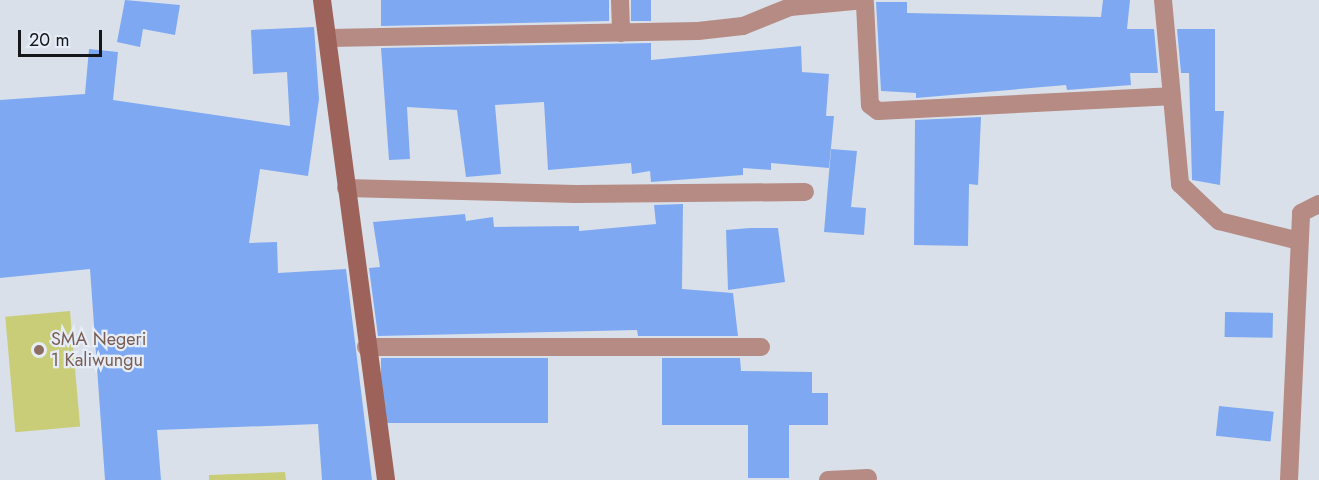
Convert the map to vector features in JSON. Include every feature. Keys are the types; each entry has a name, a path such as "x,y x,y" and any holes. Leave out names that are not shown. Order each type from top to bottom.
{"street":[{"path":"322,0 329,38 366,347 386,480"},
{"path":"620,0 621,33"},
{"path":"1164,0 1170,96 1180,184 1189,198 1219,221 1299,241"},
{"path":"329,38 724,29 790,7 865,2 870,105 878,111 1170,96"},
{"path":"346,188 576,194 805,192"},
{"path":"1289,480 1301,213 1319,204"},
{"path":"366,347 761,347"},
{"path":"828,480 868,478"}],"green space":[{"path":"70,311 80,427 15,432 5,317"},
{"path":"285,472 286,480 209,480 209,475"}],"building":[{"path":"125,0 180,5 175,35 143,29 140,47 117,42"},
{"path":"381,0 609,0 609,21 381,26"},
{"path":"631,0 651,0 651,21 631,21"},
{"path":"1103,0 1130,0 1127,29 1154,29 1158,73 1130,73 1131,85 1067,90 1066,85 916,98 916,93 881,91 876,2 907,2 907,13 1101,17"},
{"path":"314,27 319,99 308,176 260,169 249,243 277,242 278,273 346,269 372,480 322,480 318,424 157,430 161,480 105,480 90,269 0,278 0,100 85,94 89,49 118,52 113,100 290,126 287,72 253,74 251,30"},
{"path":"1177,29 1215,29 1215,111 1224,111 1220,185 1192,180 1189,73 1181,73"},
{"path":"651,43 651,60 801,46 802,72 829,74 826,116 834,116 829,168 771,163 771,170 743,168 743,175 651,182 650,171 632,174 631,163 548,170 544,102 495,105 501,174 466,177 457,110 407,107 410,159 389,160 381,48"},
{"path":"981,117 978,185 969,184 968,246 914,245 915,120"},
{"path":"831,149 857,151 851,207 866,208 864,235 824,232"},
{"path":"683,204 682,289 733,293 738,336 638,336 637,330 378,336 369,268 380,267 373,222 465,214 466,221 493,217 494,227 579,226 579,231 656,224 654,205"},
{"path":"778,228 785,282 728,290 726,230"},
{"path":"1225,312 1273,313 1273,338 1225,337"},
{"path":"381,358 548,358 548,423 381,423"},
{"path":"662,358 740,358 741,371 812,372 812,393 828,393 828,425 789,425 789,478 748,478 748,425 662,425"},
{"path":"1219,406 1274,412 1271,442 1216,436"}],"place":[{"name":"SMA Negeri 1 Kaliwungu","path":"39,350"}]}
